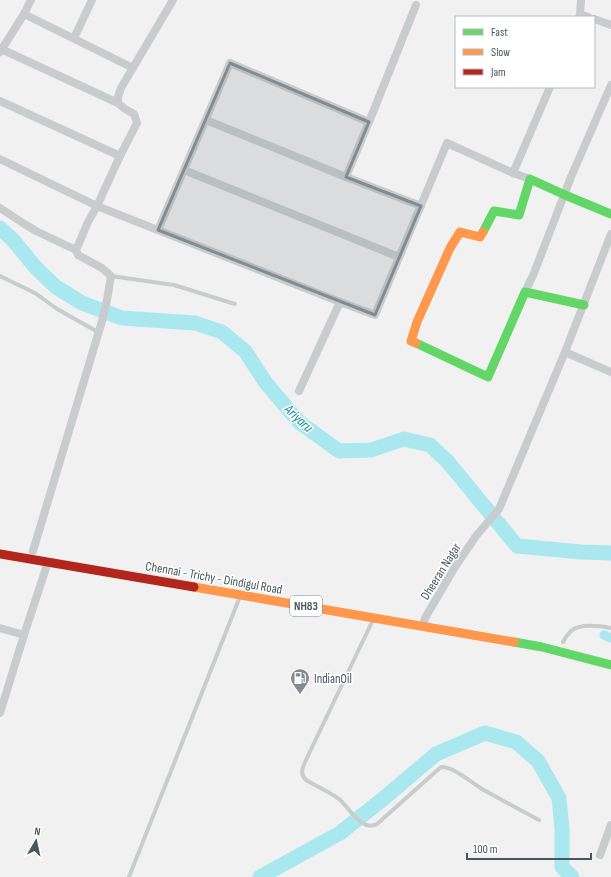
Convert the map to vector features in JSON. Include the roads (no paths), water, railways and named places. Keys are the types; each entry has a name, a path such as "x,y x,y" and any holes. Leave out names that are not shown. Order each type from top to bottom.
{"main road":[{"path":"584,305 525,292 488,378 411,341 417,322 450,248 460,232 480,237 494,211 519,215 530,179 611,214"},
{"name":"Chennai - Trichy - Dindigul Road","path":"0,545 242,590 374,618 509,632 560,641"},
{"name":"Chennai - Trichy - Dindigul Road","path":"0,554 242,590"},
{"name":"Chennai - Trichy - Dindigul Road","path":"411,615 424,622 542,647 611,665"}],"street":[{"path":"31,0 1,51 118,103 134,114 137,122 88,222 76,250"},
{"path":"74,38 92,0"},
{"path":"118,103 121,88 172,0"},
{"path":"579,15 581,0"},
{"path":"346,178 416,5"},
{"path":"24,14 133,68"},
{"path":"595,19 611,25"},
{"path":"158,230 230,63 369,122"},
{"path":"525,292 534,273 571,178 611,85"},
{"path":"513,173 550,88"},
{"path":"0,101 120,156"},
{"path":"206,120 346,178 421,206"},
{"path":"0,159 97,206 374,315 447,143 513,173 530,179"},
{"path":"184,170 399,257"},
{"path":"0,208 36,231 76,250 78,255 102,268 111,276 102,322 33,551"},
{"name":"Dheeran Nagar","path":"424,622 455,567 476,536 500,509 584,305 611,234"},
{"path":"299,391 340,302"},
{"path":"565,352 611,372"},
{"path":"0,713 48,562"},
{"path":"0,628 24,635"},
{"path":"0,685 8,688"},
{"path":"600,855 611,825"}],"lane":[{"path":"0,276 35,293 57,309 99,332"},
{"path":"111,276 174,285 235,304"},
{"path":"129,877 242,590"},
{"path":"374,618 302,771 302,774 306,780 340,799 346,807 364,824 375,826 437,769 445,767 452,769 480,788 539,820"},
{"path":"560,641 571,631 579,627 597,626 611,628"}],"waterway":[{"name":"Ariyaru","path":"0,228 13,240 36,268 56,287 82,303 122,318 195,323 222,332 245,351 266,383 299,422 339,451 371,450 404,439 430,445 448,462 517,546 581,552 611,553"},
{"path":"604,635 611,638"},
{"path":"260,877 340,833 436,754 485,733 516,742 538,761 559,798 562,828 562,867 572,877"}],"place":[{"name":"IndianOil","path":"300,695"}]}
